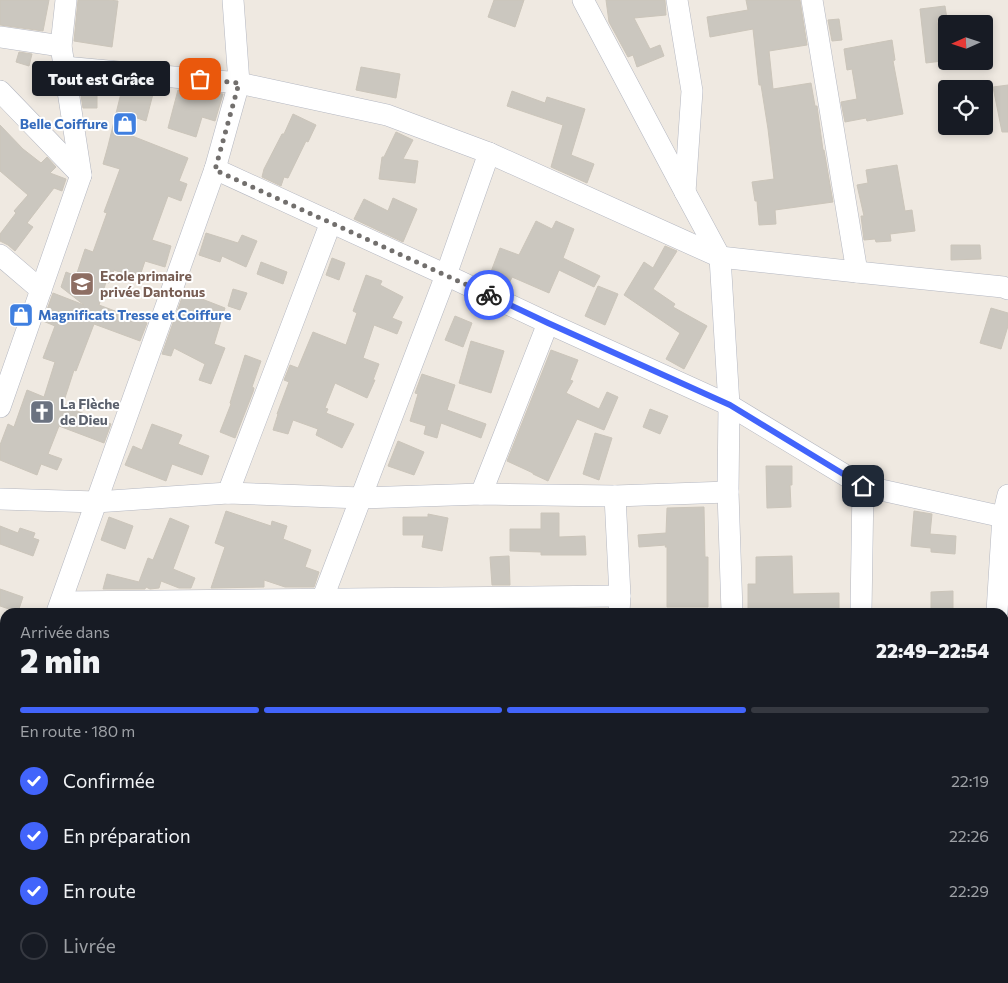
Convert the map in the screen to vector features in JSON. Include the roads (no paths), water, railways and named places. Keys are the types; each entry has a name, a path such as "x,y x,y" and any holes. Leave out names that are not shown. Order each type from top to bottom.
{"street":[{"path":"0,407 81,176 60,46 66,0"},
{"path":"232,0 239,83 215,170 59,607 620,604 615,496"},
{"path":"583,0 720,257 730,405 728,492 732,608"},
{"path":"677,0 692,91 685,192"},
{"path":"812,0 857,272"},
{"path":"0,37 60,46"},
{"path":"64,67 239,83 387,115 489,153 720,257 1008,289"},
{"path":"0,91 81,176"},
{"path":"320,606 446,275 489,153"},
{"path":"215,170 730,405 863,486 1006,517"},
{"path":"228,493 331,222"},
{"path":"0,255 41,290"},
{"path":"480,494 548,323"},
{"path":"861,608 863,486"},
{"path":"0,499 96,502 228,493 361,498 480,494 615,496 728,492"},
{"path":"997,608 1008,495"}],"place":[{"name":"Tout est Grâce","path":"200,79"},
{"name":"Belle Coiffure","path":"125,124"},
{"name":"Ecole primaire privée Dantonus","path":"82,284"},
{"name":"Magnificats Tresse et Coiffure","path":"21,315"},
{"name":"La Flèche de Dieu","path":"42,412"}]}
